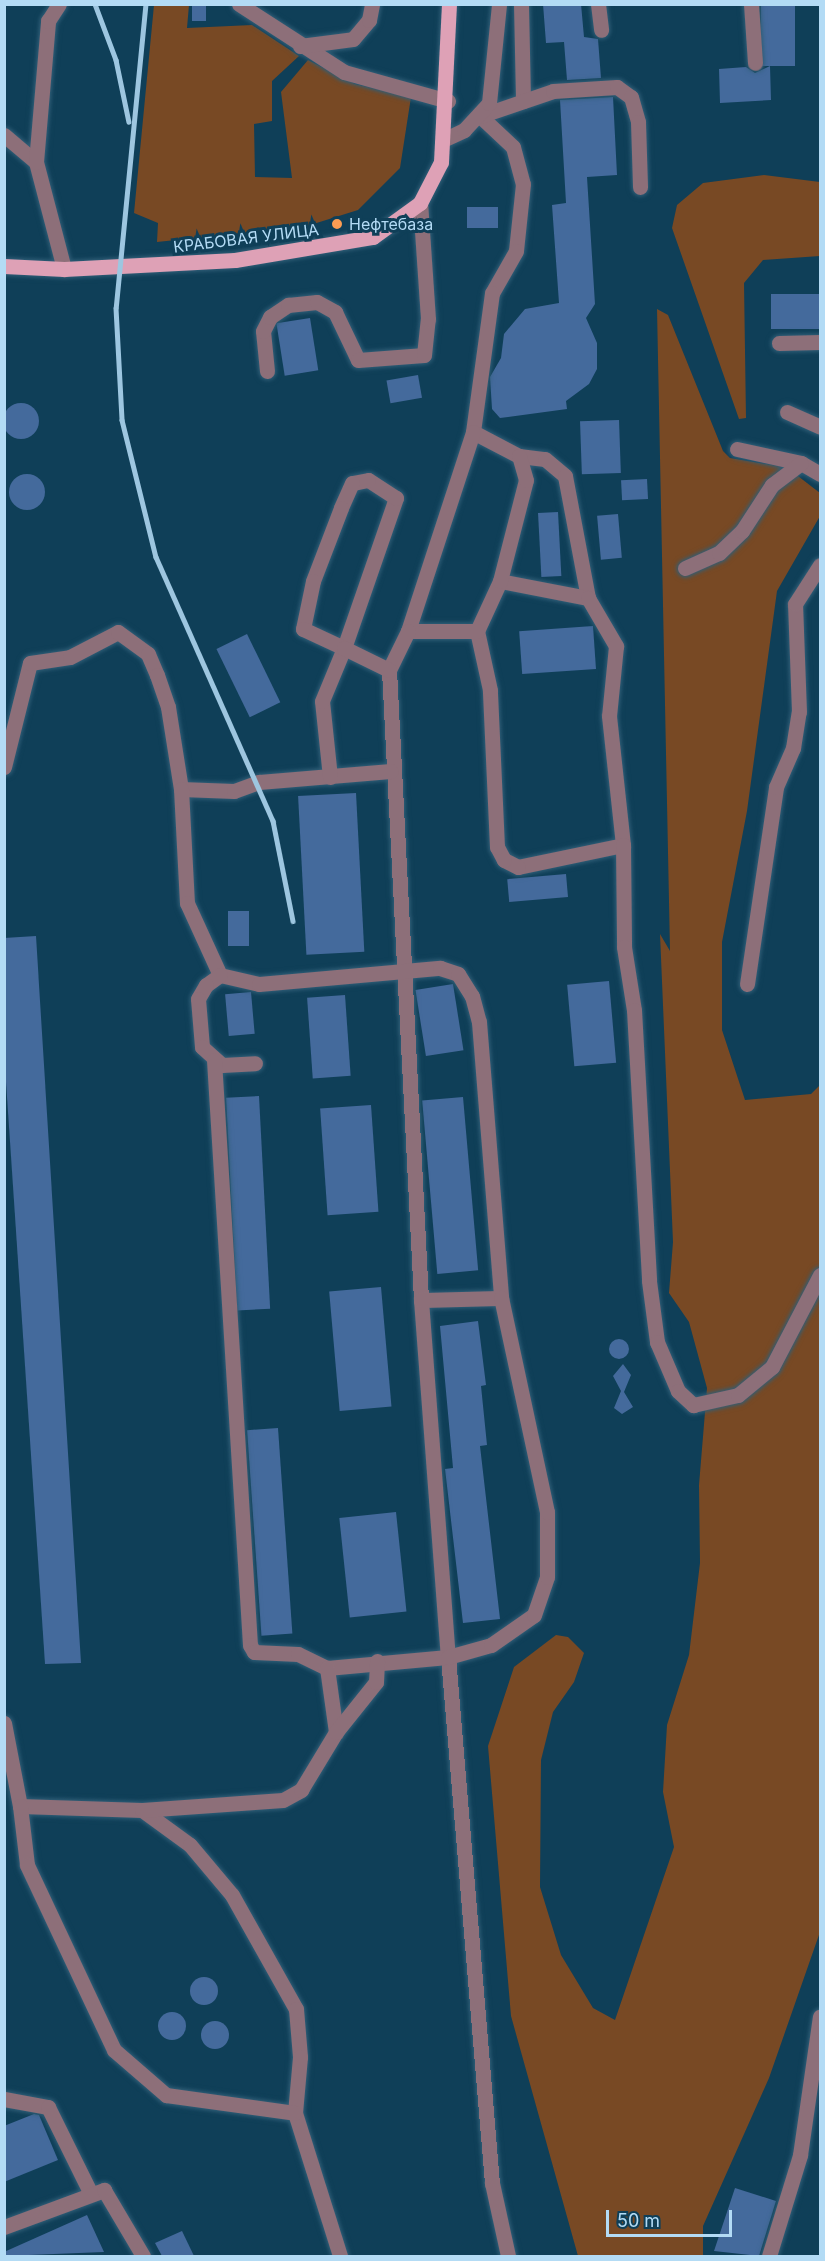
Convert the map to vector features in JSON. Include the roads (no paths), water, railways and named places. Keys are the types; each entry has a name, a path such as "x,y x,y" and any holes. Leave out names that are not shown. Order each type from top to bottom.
{"main road":[{"name":"КРАБОВАЯ УЛИЦА","path":"4,266 64,269 236,260 343,244 373,237 420,203 433,184 445,139 448,101 449,4"}],"street":[{"path":"59,4 48,21 36,162 64,269"},
{"path":"239,4 300,46 344,72 448,101"},
{"path":"300,46 353,39 369,20 372,4"},
{"path":"480,116 495,85 499,4"},
{"path":"521,4 523,101"},
{"path":"598,4 601,30"},
{"path":"751,4 755,63"},
{"path":"445,139 480,116 553,91 617,87 631,96 638,122 640,187"},
{"path":"480,116 513,147 523,184 516,251 492,293 473,432 408,631 388,670 391,771 405,970 421,1300 448,1657 492,2183 508,2256"},
{"path":"4,135 36,162"},
{"path":"267,372 263,331 270,317 288,305 317,302 335,312 358,360 424,356 428,319 420,203"},
{"path":"780,343 820,342"},
{"path":"787,412 820,427"},
{"path":"473,432 519,456 545,459 565,476 588,598 616,646 609,716 623,845 624,947 634,1010 649,1281 657,1342 678,1391 693,1405 738,1395 772,1367 820,1275"},
{"path":"737,449 801,463 820,474"},
{"path":"519,456 526,480 500,581 477,631 490,690 496,847 504,860 518,867 623,845"},
{"path":"685,568 719,553 742,531 772,485 801,463"},
{"path":"330,777 322,700 344,648 396,498 368,480 352,483 303,616 303,629 344,648 388,670"},
{"path":"747,984 776,787 793,748 799,712 795,604 820,565"},
{"path":"500,581 588,598"},
{"path":"408,631 477,631"},
{"path":"4,767 30,663 70,657 118,632 148,654 168,707 181,789 186,903 220,975"},
{"path":"181,789 234,791 259,782 391,771"},
{"path":"440,968 458,974 472,996 479,1022 501,1298 547,1512 547,1577 534,1615 491,1645 448,1657 377,1660 327,1668 298,1654 262,1655 250,1645 214,1060 198,1032 198,999 206,985 220,975 259,984 440,968"},
{"path":"214,1060 234,1067 255,1063"},
{"path":"421,1300 501,1298"},
{"path":"20,1806 142,1810 283,1800 301,1790 336,1732 376,1682 377,1660"},
{"path":"327,1668 336,1732"},
{"path":"4,1723 20,1806 27,1865 114,2050 166,2095 295,2114"},
{"path":"142,1810 215,1872 296,2009 300,2057 295,2114 340,2256"},
{"path":"769,2256 800,2155 820,2016"},
{"path":"4,2099 25,2099 48,2107 90,2192"},
{"path":"4,2227 90,2192 110,2193 143,2256"}],"railway":[{"path":"95,4 116,60 129,122"},
{"path":"146,4 116,308 122,420 156,557 273,821 293,921"}],"place":[{"name":"Нефтебаза","path":"337,224"}]}
